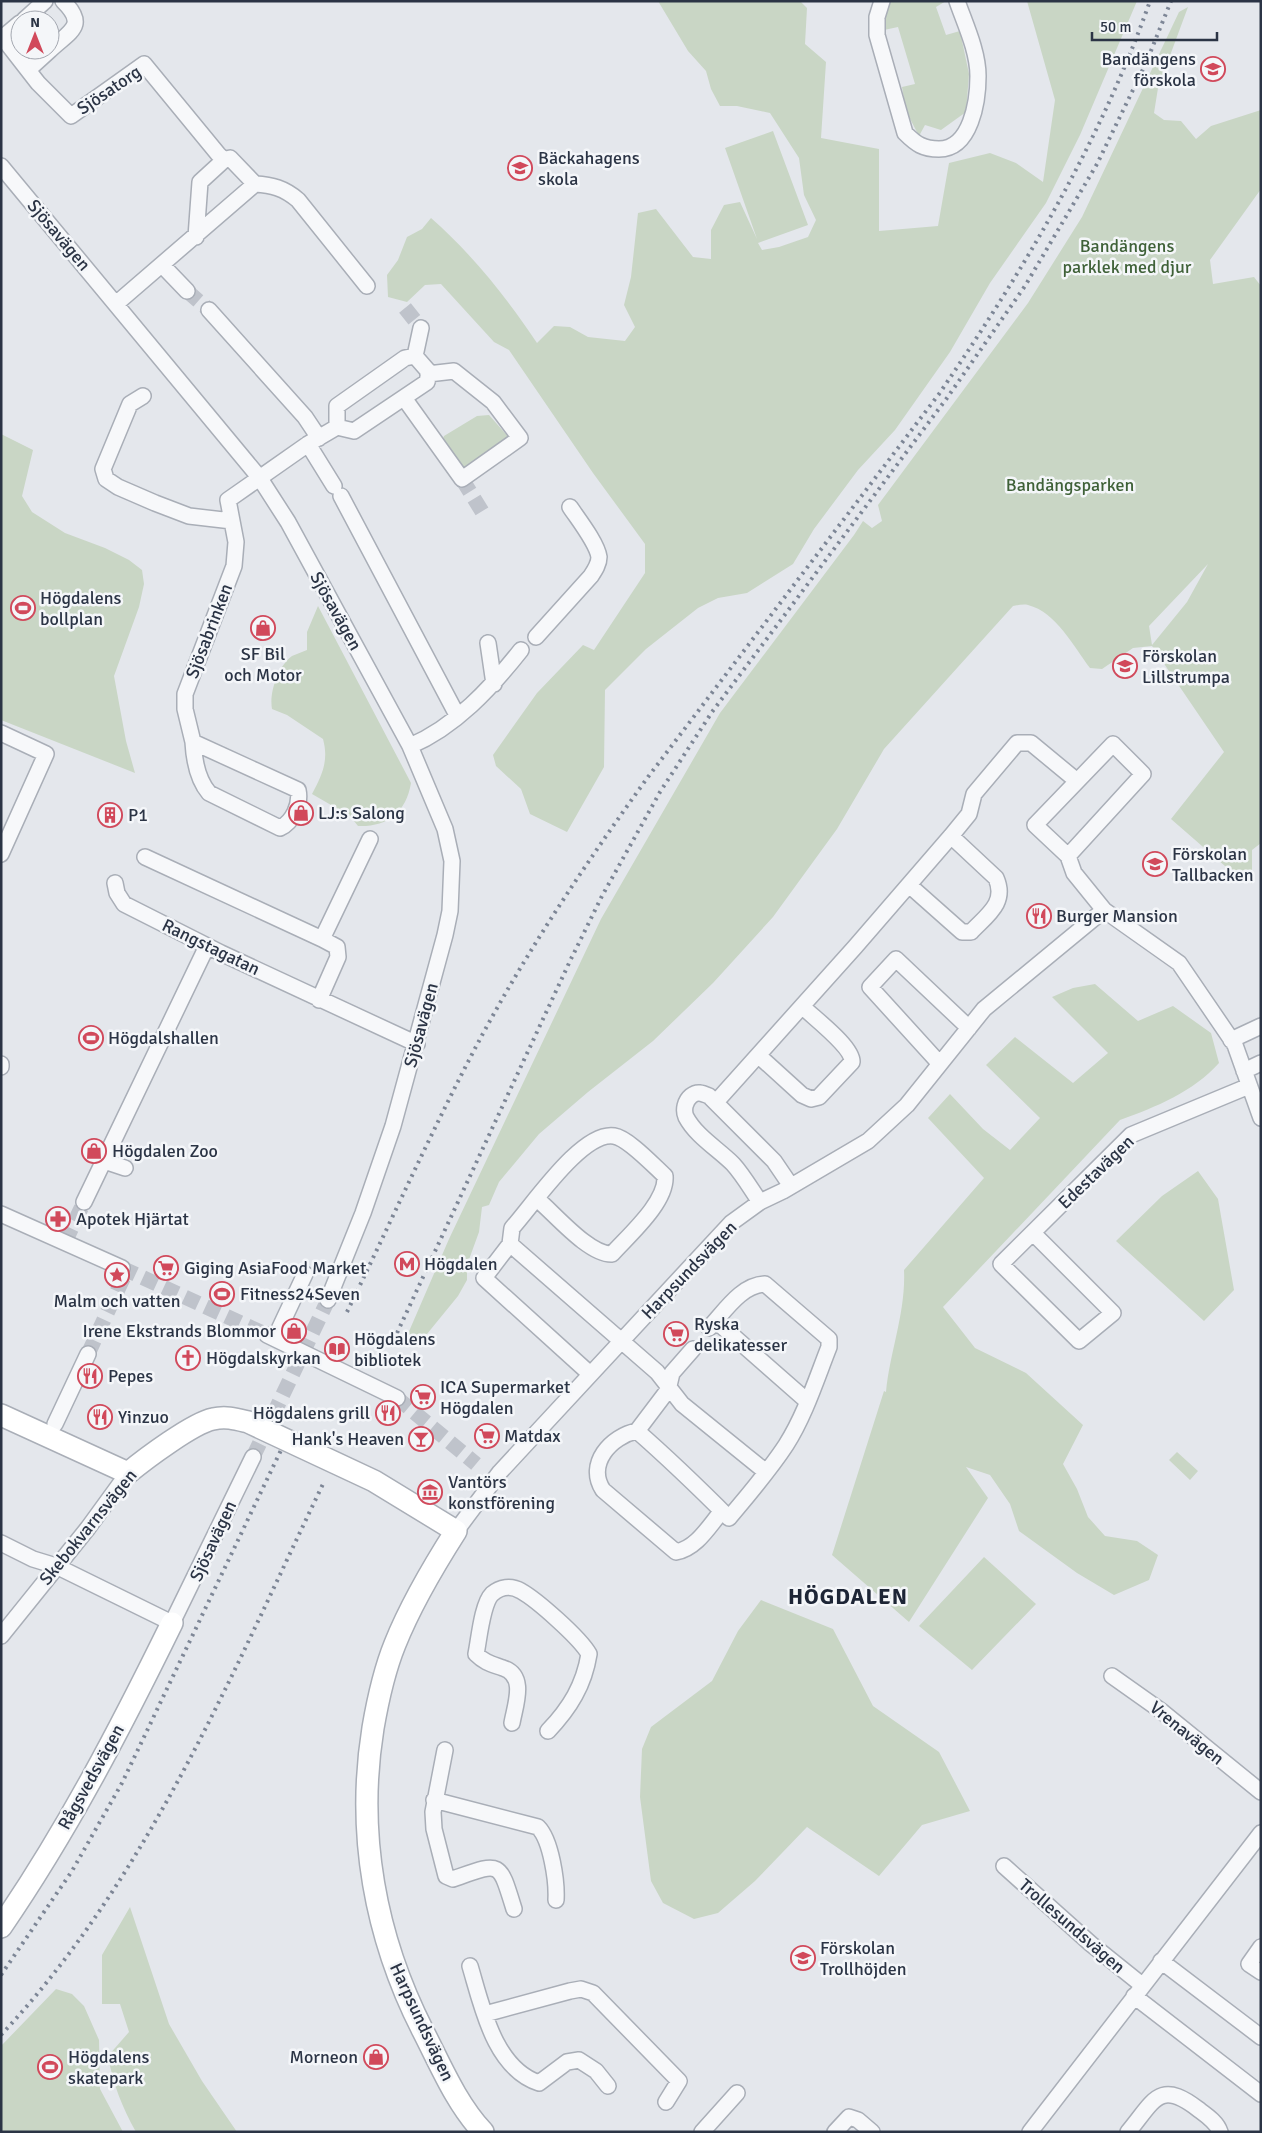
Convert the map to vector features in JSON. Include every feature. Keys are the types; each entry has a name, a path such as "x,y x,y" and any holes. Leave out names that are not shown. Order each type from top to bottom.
{"street":[{"path":"36,10 46,1"},
{"path":"60,41 74,28 76,20 74,12 63,1"},
{"path":"882,1 877,17 877,36 905,133 916,144 928,149 949,149 961,139 971,123 978,74 971,40 957,1"},
{"name":"Sjösatorg","path":"2,39 38,83 71,116 144,64 224,160 230,158 255,184"},
{"path":"28,70 39,60"},
{"path":"196,237 200,182 224,160"},
{"name":"Sjösavägen","path":"1,166 117,303 259,477 293,530 410,746 445,829 452,861 450,911 417,1044 393,1126 363,1213 328,1300"},
{"path":"117,303 196,237 255,184 273,185 289,192 298,200 367,286"},
{"path":"162,265 187,291"},
{"path":"209,310 305,417 314,441 338,491 457,716"},
{"path":"415,356 421,328"},
{"path":"259,477 336,428 354,431 427,382 428,374 426,367 415,356"},
{"path":"336,428 337,406 405,358 415,356"},
{"path":"404,398 462,479 520,438 493,402 454,371 428,374"},
{"path":"143,396 130,404 103,469 106,479 126,490 188,516 232,521"},
{"name":"Sjösabrinken","path":"193,742 298,790 300,799 289,823 280,828 209,793 202,785 196,768 193,742 185,709 185,694 234,566 236,542 228,500 259,477"},
{"path":"536,637 591,576 598,564 599,556 595,547 570,507"},
{"path":"488,643 494,684"},
{"path":"410,746 441,730 494,684 521,650"},
{"path":"1,733 46,754 1,854"},
{"path":"716,1102 803,1007 951,836 969,814 974,794 1017,743 1031,743 1077,781"},
{"path":"1068,856 1143,774 1113,744 1035,824 1068,856 1074,873 1104,910 1179,963 1235,1045 1261,1118"},
{"path":"908,885 962,932 971,932 993,910 1000,898 1000,886 996,878 951,836"},
{"path":"322,939 370,839"},
{"path":"145,856 336,947 338,957 319,1000"},
{"name":"Rangstagatan","path":"115,883 117,893 124,904 319,1000 417,1044"},
{"name":"Harpsundsvägen","path":"483,2132 456,2095 403,1991 379,1915 370,1870 366,1823 366,1780 381,1685 395,1645 419,1592 456,1531 500,1472 589,1373 731,1223 760,1202 868,1141 907,1105 984,1009 1104,910"},
{"path":"84,1202 207,946"},
{"path":"940,1064 870,987 896,959 969,1028"},
{"path":"759,1056 802,1096 811,1099 819,1097 852,1062 852,1056 846,1046 803,1007"},
{"path":"1231,1040 1261,1026"},
{"path":"1244,1071 1261,1063"},
{"name":"Edestavägen","path":"1033,1234 1113,1312 1079,1341 1001,1264 1131,1135 1249,1086"},
{"path":"760,1202 734,1165 685,1116 684,1108 688,1098 695,1093 709,1096 716,1102 774,1161 791,1186"},
{"path":"538,1199 587,1244 604,1254 612,1254 660,1200 666,1184 665,1176 626,1142 616,1136 602,1136 590,1141 575,1153 512,1228 510,1244 484,1278 589,1373"},
{"path":"104,1161 125,1168"},
{"path":"1,1214 122,1268"},
{"path":"510,1244 657,1372 668,1390 682,1404 766,1472"},
{"path":"305,1274 271,1336 398,1398"},
{"path":"637,1431 730,1518 786,1444 807,1401 829,1347 829,1339 823,1332 765,1284 756,1284 743,1290 712,1325 807,1401"},
{"path":"693,1349 672,1373 668,1390 637,1431 624,1434 599,1461 596,1469 597,1480 603,1490 676,1552 685,1550 698,1540 722,1511"},
{"path":"56,1424 88,1354"},
{"path":"1,1415 128,1473"},
{"name":"Skebokvarnsvägen","path":"1,1636 128,1473 147,1457 196,1426 212,1419 228,1417 248,1422 374,1481 456,1531"},
{"name":"Sjösavägen","path":"172,1623 253,1458"},
{"path":"1,1544 32,1559 56,1566 172,1623"},
{"path":"512,1723 518,1683 515,1675 505,1668 488,1664 476,1654 485,1610 491,1596 501,1588 520,1590 555,1619 585,1647 589,1654 576,1697 548,1731"},
{"name":"Rågsvedsvägen","path":"1,1927 31,1882 89,1783 172,1623"},
{"name":"Vrenavägen","path":"1112,1676 1139,1695 1261,1792"},
{"path":"446,1750 434,1800 434,1829 446,1876 453,1879 485,1867 496,1868 504,1875 514,1909"},
{"path":"434,1800 538,1827 544,1833 557,1884 556,1900"},
{"name":"Trollesundsvägen","path":"1030,2132 1261,1833"},
{"name":"Trollesundsvägen","path":"1004,1866 1091,1944 1138,1990 1261,2094"},
{"path":"1261,1947 1249,1964 1261,1972"},
{"path":"1161,1961 1261,2038"},
{"path":"470,1966 499,2050 531,2080 540,2083 566,2062 579,2060 596,2071 608,2086"},
{"path":"485,2014 570,1991 581,1989 593,1993 679,2081 666,2102"},
{"path":"702,2132 737,2093"},
{"path":"1128,2132 1156,2099 1169,2094 1182,2096 1209,2118 1220,2132"},
{"path":"835,2132 846,2119 853,2117 872,2132"}],"green space":[{"path":"658,1 800,1 807,8 805,44 826,62 821,138 879,149 879,231 938,226 949,163 990,153 1016,163 1043,182 1055,100 1027,1 1137,1 1080,135 1046,203 990,283 950,352 895,430 858,470 814,529 793,564 747,593 718,598 698,608 646,649 605,690 604,767 567,832 530,814 521,789 496,766 493,755 537,693 583,645 594,650 645,573 645,544 593,473 509,350 494,342 441,284 425,285 407,302 388,297 387,275 398,260 407,237 422,229 431,218 461,246 488,277 537,343 554,326 570,327 588,337 625,341 635,327 624,305 631,277 638,213 656,209 693,257 711,259 711,230 724,205 740,202 757,239 725,148 773,131 808,225 758,243 762,250 779,247 808,237 816,220 804,195 799,158 770,113 737,106 720,106 711,89 706,71 688,51"},
{"path":"890,1 946,1 936,7 946,35 960,31 969,74 966,112 941,130 925,125 919,136 906,111 902,87 915,84 898,27 884,30 885,13"},
{"name":"Bandängsparken","path":"1188,7 1158,88 1154,113 1164,120 1181,121 1196,139 1211,126 1261,110 1261,189 1210,260 1213,284 1254,277 1261,286 1261,843 1252,850 1252,884 1233,873 1171,819 1224,752 1152,646 1133,648 1102,669 1090,668 1056,622 1038,609 1028,605 1013,606 884,749 837,829 773,917 713,983 653,1041 588,1092 539,1134 499,1182 489,1205 482,1207 479,1232 467,1265 467,1280 458,1296 427,1334 407,1336 449,1239 601,919 720,713 863,521 872,528 882,521 878,505 1028,303 1082,217 1179,12","holes":["1208,564 1187,602 1152,645 1149,626"]},
{"path":"489,415 511,440 461,473 441,444 444,436 477,416"},
{"path":"1,434 33,450 22,496 32,512 65,533 105,548 129,560 142,570 144,584 139,607 114,676 126,741 135,773 1,720"},
{"path":"318,606 411,783 405,803 400,810 394,816 378,824 358,826 350,816 312,794 324,768 325,747 323,739 287,715 272,709 273,688 279,673 287,660 307,650 307,632"},
{"path":"1095,984 1138,1021 1173,1006 1211,1033 1219,1063 1198,1082 1173,1098 1120,1120 943,1307 975,1348 1026,1373 1083,1425 1063,1464 1077,1489 1088,1517 1105,1536 1137,1541 1158,1555 1149,1580 1114,1595 1077,1573 1019,1531 1010,1504 990,1475 966,1467 988,1498 909,1622 832,1555 884,1391 886,1392 903,1301 904,1270 984,1178 928,1118 950,1094 983,1129 1010,1150 1040,1118 986,1065 1015,1037 1073,1083 1108,1053 1052,997 1073,988"},
{"path":"1198,1171 1218,1199 1234,1290 1204,1321 1116,1241 1162,1196"},
{"path":"1177,1452 1198,1471 1190,1480 1169,1460"},
{"path":"984,1557 1036,1604 972,1670 919,1626"},
{"path":"761,1600 833,1629 873,1706 939,1752 970,1811 922,1825 879,1876 807,1827 755,1881 718,1913 694,1919 663,1903 651,1881 640,1797 642,1749 651,1727 712,1681 738,1631"},
{"path":"130,1907 169,2024 202,2081 237,2132 136,2132 126,2114 115,2086 108,2056 129,2032 120,2004 102,2004 102,1955"},
{"name":"Högdalens skatepark","path":"56,1989 72,1994 84,2006 99,2040 100,2089 123,2132 1,2132 1,2046"}],"tunnel":[{"path":"187,291 209,310"},
{"path":"405,308 421,328"},
{"path":"462,479 483,513"},
{"path":"65,1242 84,1202"},
{"path":"122,1268 267,1335"},
{"path":"88,1354 127,1270"},
{"path":"253,1457 328,1300"},
{"path":"397,1398 476,1464"}],"railway":[{"path":"347,1312 453,1091 509,987 553,915 648,777 939,394 970,348 1029,253 1083,155 1108,105 1150,1"},
{"path":"397,1333 570,961 602,896 660,792 712,712 947,398 1025,286 1097,164 1146,63 1171,1"},
{"path":"1,1975 72,1871 122,1783 282,1448"},
{"path":"1,2035 53,1974 100,1910 143,1842 183,1772 219,1701 323,1484"}],"place":[{"name":"Bandängens förskola","path":"1213,69"},
{"name":"Bäckahagens skola","path":"520,168"},
{"name":"Högdalens bollplan","path":"23,608"},
{"name":"SF Bil och Motor","path":"263,628"},
{"name":"Förskolan Lillstrumpa","path":"1125,666"},
{"name":"LJ:s Salong","path":"301,813"},
{"name":"P1","path":"110,815"},
{"name":"Förskolan Tallbacken","path":"1155,864"},
{"name":"Burger Mansion","path":"1039,916"},
{"name":"Högdalshallen","path":"91,1038"},
{"name":"Högdalen Zoo","path":"94,1151"},
{"name":"Apotek Hjärtat","path":"58,1219"},
{"name":"Högdalen","path":"407,1264"},
{"name":"Giging AsiaFood Market","path":"166,1268"},
{"name":"Malm och vatten","path":"117,1275"},
{"name":"Fitness24Seven","path":"222,1294"},
{"name":"Irene Ekstrands Blommor","path":"294,1331"},
{"name":"Ryska delikatesser","path":"676,1334"},
{"name":"Högdalens bibliotek","path":"337,1349"},
{"name":"Högdalskyrkan","path":"188,1358"},
{"name":"Pepes","path":"90,1376"},
{"name":"ICA Supermarket Högdalen","path":"423,1397"},
{"name":"Högdalens grill","path":"388,1413"},
{"name":"Yinzuo","path":"100,1417"},
{"name":"Matdax","path":"487,1436"},
{"name":"Hank's Heaven","path":"421,1439"},
{"name":"Vantörs konstförening","path":"430,1492"},
{"name":"Förskolan Trollhöjden","path":"803,1958"},
{"name":"Morneon","path":"376,2057"},
{"name":"Högdalens skatepark","path":"50,2067"}],"district":[{"name":"HÖGDALEN","path":"848,1596"}],"park label":[{"name":"Bandängens parklek med djur","path":"1127,256"}]}
